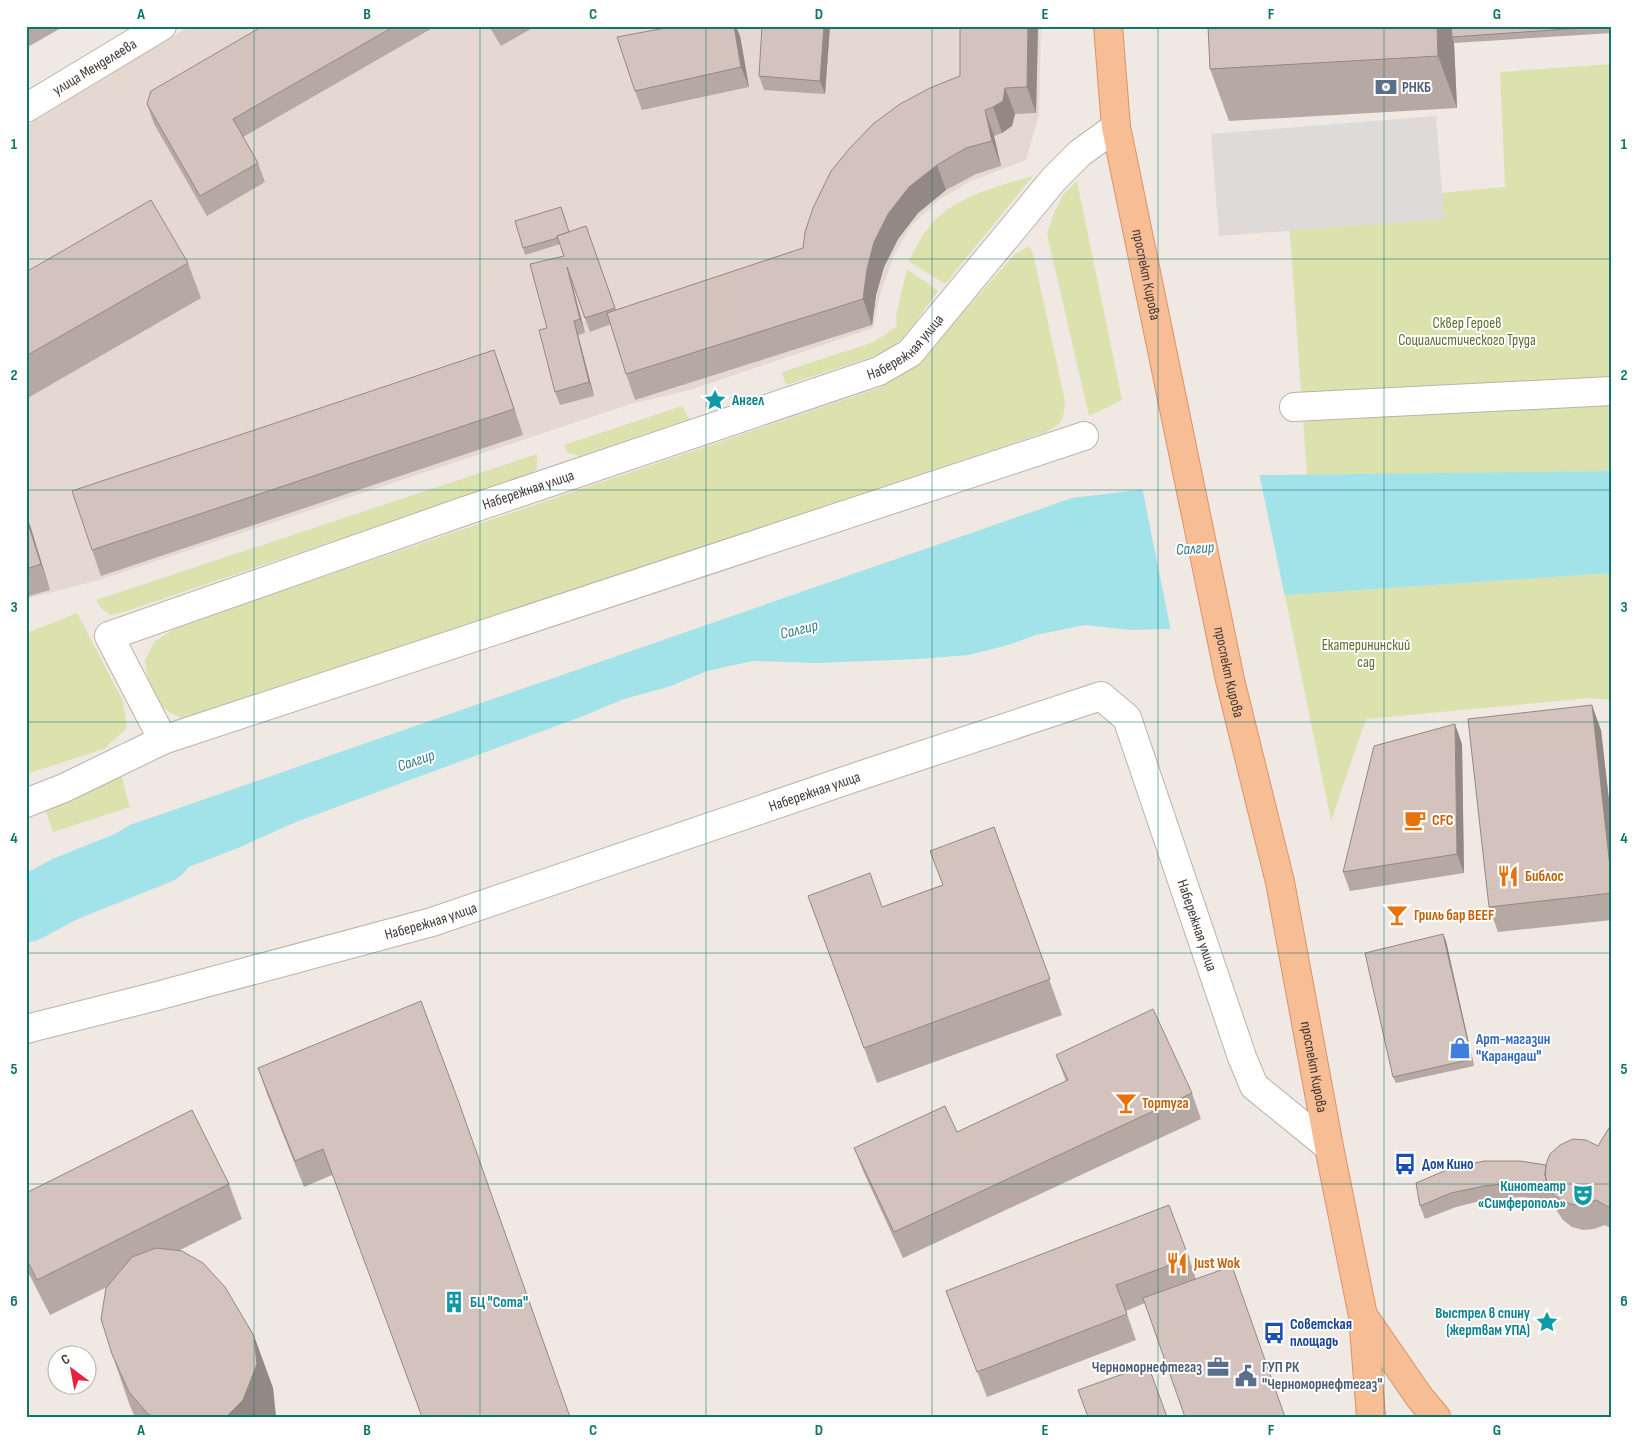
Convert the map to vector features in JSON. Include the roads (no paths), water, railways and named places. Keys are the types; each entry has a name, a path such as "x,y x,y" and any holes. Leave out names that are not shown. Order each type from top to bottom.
{"main road":[{"name":"проспект Кирова","path":"1108,26 1116,127 1230,680 1280,882 1329,1148 1364,1316 1371,1417"},
{"name":"проспект Кирова","path":"1364,1316 1420,1398 1436,1417"}],"street":[{"name":"улица Менделеева","path":"26,108 162,26"},
{"name":"Набережная улица","path":"163,740 109,636 459,513 879,371 910,353 1054,179 1080,153 1116,127"},
{"path":"1294,407 1612,390"},
{"path":"26,803 64,788 163,740 1084,436"},
{"name":"Набережная улица","path":"26,1028 157,996 432,922 1101,696 1127,718 1238,1047 1254,1086 1329,1148"}],"water":[{"path":"1612,471 1612,573 1285,595 1171,629 1131,630 1085,625 1036,635 1008,645 969,655 818,663 753,661 707,671 668,687 624,699 578,718 296,822 238,848 124,892 83,897 65,863 130,825 1072,498 1261,475"},
{"path":"31,882 51,920 26,934 26,884"}],"waterway":[{"name":"Салгир","path":"26,910 65,889 160,851"}],"place":[{"name":"РНКБ","path":"1386,87"},
{"name":"Ангел","path":"715,400"},
{"name":"CFC","path":"1415,820"},
{"name":"Библос","path":"1508,876"},
{"name":"Гриль бар BEEF","path":"1397,915"},
{"name":"Арт-магазин \"Карандаш\"","path":"1460,1048"},
{"name":"Тортуга","path":"1126,1103"},
{"name":"Дом Кино","path":"1405,1164"},
{"name":"Кинотеатр «Симферополь»","path":"1583,1195"},
{"name":"Just Wok","path":"1177,1263"},
{"name":"БЦ \"Сота\"","path":"454,1302"},
{"name":"Выстрел в спину (жертвам УПА)","path":"1547,1322"},
{"name":"Советская площадь","path":"1274,1333"},
{"name":"Черноморнефтегаз","path":"1218,1367"},
{"name":"ГУП РК \"Черноморнефтегаз\"","path":"1246,1376"}],"park label":[{"name":"Сквер Героев Социалистического Труда","path":"1467,332"},
{"name":"Екатерининский сад","path":"1366,654"}]}
